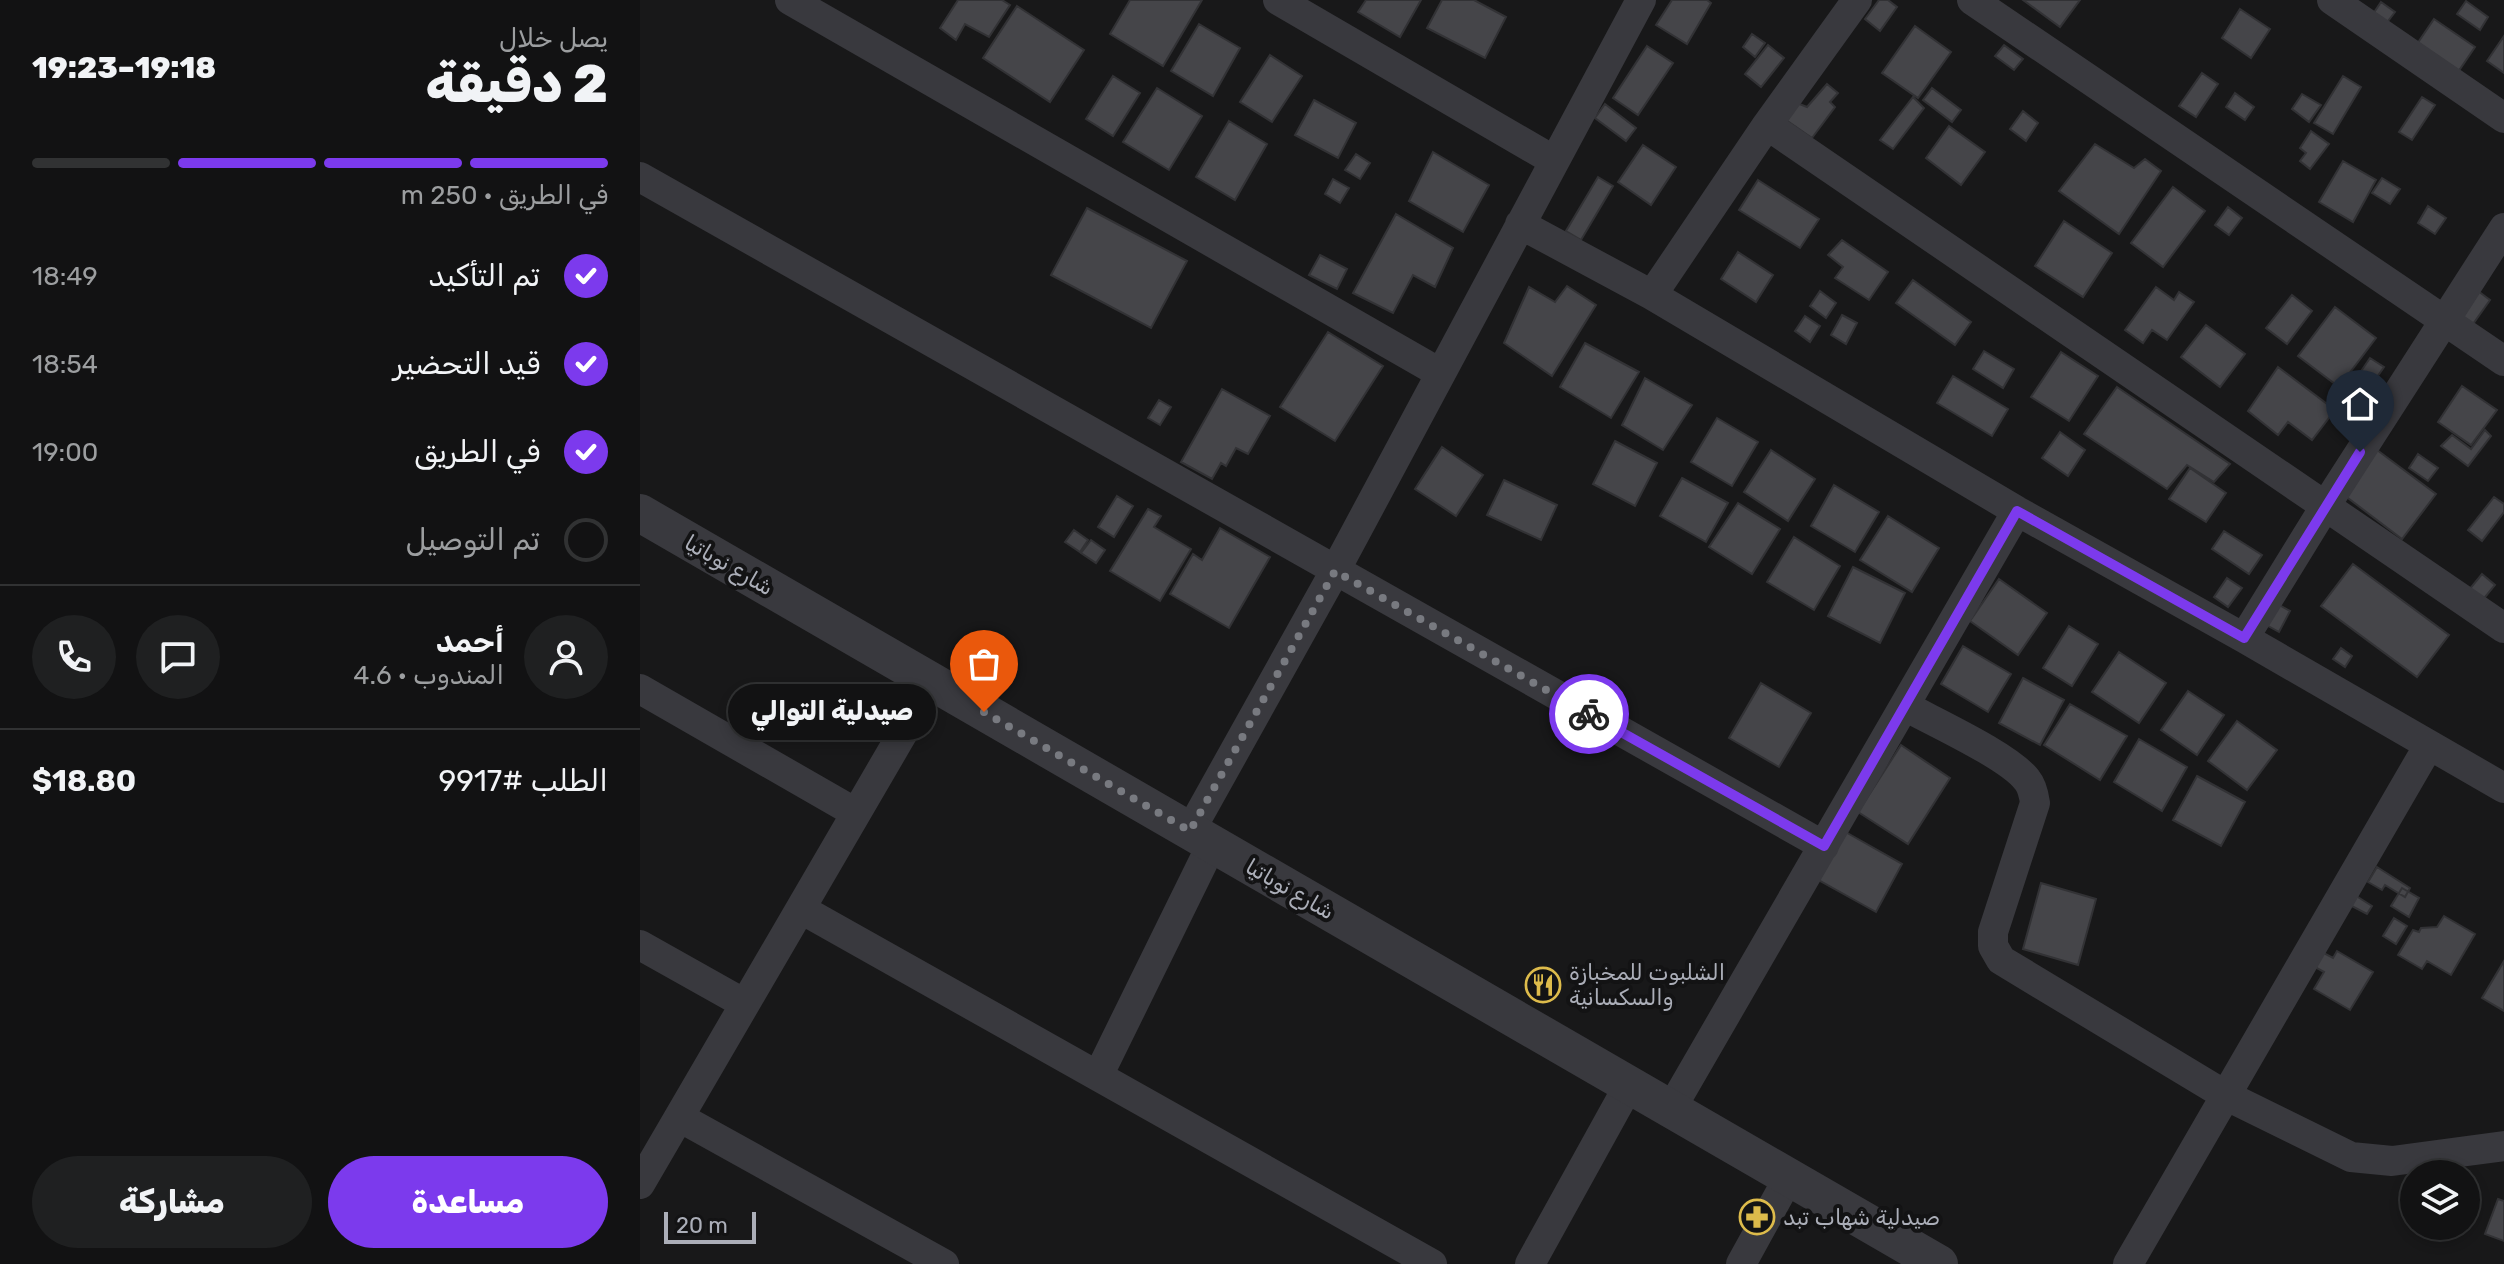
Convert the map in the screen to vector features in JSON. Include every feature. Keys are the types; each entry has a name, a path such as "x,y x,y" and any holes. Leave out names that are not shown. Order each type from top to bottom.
{"street":[{"path":"790,0 1440,373"},
{"path":"1278,0 1553,160"},
{"path":"1098,1076 1201,837 1335,571 1641,0"},
{"path":"1652,295 1767,125 1857,0"},
{"path":"1972,0 2504,361"},
{"path":"2332,0 2504,118"},
{"path":"1767,125 2504,628"},
{"path":"640,177 1824,846"},
{"path":"1520,224 1652,295 2017,511 2504,788"},
{"path":"2244,638 2504,228"},
{"path":"1671,1109 2017,511"},
{"name":"شارع نوباتيا","path":"640,513 1939,1264"},
{"path":"640,1184 932,683"},
{"path":"640,689 856,813"},
{"path":"1905,706 2008,763 2028,781 2033,793 2035,803 1993,932 1993,946 2001,960 2225,1095 2351,1157 2392,1161 2504,1146"},
{"path":"2128,1264 2429,745"},
{"path":"801,909 1432,1264"},
{"path":"640,945 745,1004"},
{"path":"1530,1264 1629,1085"},
{"path":"679,1117 944,1264"},
{"path":"1741,1264 1789,1177"}],"building":[{"path":"958,0 1002,0 1010,5 989,37 965,24 956,40 940,28"},
{"path":"1130,0 1202,0 1163,66 1110,34"},
{"path":"1366,0 1421,0 1400,37 1358,12"},
{"path":"1442,0 1474,0 1506,17 1485,58 1427,28"},
{"path":"1672,0 1707,0 1711,3 1687,44 1656,25"},
{"path":"1879,0 1888,0 1897,7 1880,31 1865,19"},
{"path":"2023,0 2080,0 2060,27"},
{"path":"2466,1 2488,17 2480,30 2457,14"},
{"path":"2381,2 2395,12 2382,29 2369,20"},
{"path":"1017,6 1084,50 1050,102 983,58"},
{"path":"2240,9 2270,29 2251,58 2222,38"},
{"path":"2434,19 2475,47 2458,72 2417,44"},
{"path":"1199,24 1240,48 1213,96 1171,71"},
{"path":"1915,26 1951,52 1918,98 1882,73"},
{"path":"1752,34 1765,43 1755,57 1743,47"},
{"path":"2504,36 2504,73 2487,61"},
{"path":"1768,45 1784,58 1761,87 1745,74"},
{"path":"2004,45 2023,59 2014,70 1995,56"},
{"path":"1647,46 1673,63 1638,115 1613,98"},
{"path":"1270,55 1302,76 1272,122 1240,102"},
{"path":"2202,73 2218,84 2196,117 2179,106"},
{"path":"1113,76 1140,93 1113,136 1086,119"},
{"path":"2343,76 2361,87 2333,134 2314,123"},
{"path":"1827,84 1838,93 1830,102 1835,107 1812,138 1786,120 1797,103 1807,107"},
{"path":"1157,88 1202,116 1169,170 1123,142"},
{"path":"1932,88 1961,110 1952,122 1923,100"},
{"path":"2235,93 2254,107 2245,120 2226,107"},
{"path":"2302,94 2321,105 2309,122 2292,109"},
{"path":"1913,97 1924,108 1893,149 1880,140"},
{"path":"2422,97 2435,105 2412,140 2399,132"},
{"path":"1314,100 1356,123 1338,158 1295,135"},
{"path":"1605,104 1636,128 1626,141 1595,118"},
{"path":"2023,111 2038,123 2026,141 2010,129"},
{"path":"1229,121 1267,144 1235,200 1196,177"},
{"path":"1949,126 1985,152 1961,185 1926,158"},
{"path":"2311,131 2329,144 2310,169 2300,161 2306,153 2300,148"},
{"path":"2095,144 2134,168 2145,159 2161,171 2119,234 2059,191"},
{"path":"1643,145 1676,167 1651,205 1618,182"},
{"path":"1433,152 1489,185 1463,232 1409,201"},
{"path":"1356,154 1370,163 1360,179 1345,170"},
{"path":"2343,161 2376,180 2353,222 2319,202"},
{"path":"1598,177 1613,186 1581,240 1566,231"},
{"path":"2382,178 2400,189 2390,204 2372,193"},
{"path":"1333,179 1349,188 1340,203 1325,194"},
{"path":"1758,180 1819,219 1800,248 1739,210"},
{"path":"2173,187 2205,211 2163,267 2131,243"},
{"path":"2428,206 2446,218 2435,234 2418,223"},
{"path":"2228,207 2242,218 2229,235 2215,225"},
{"path":"1087,208 1187,261 1151,328 1051,275"},
{"path":"1396,214 1453,248 1435,287 1413,275 1393,313 1353,293"},
{"path":"2064,221 2112,253 2083,297 2035,266"},
{"path":"1842,240 1888,272 1869,300 1835,278 1843,267 1828,255"},
{"path":"1738,252 1773,275 1756,302 1721,279"},
{"path":"1320,255 1347,269 1337,289 1309,275"},
{"path":"1913,280 1971,322 1955,345 1896,303"},
{"path":"1567,286 1596,305 1552,376 1504,343 1529,287 1555,302"},
{"path":"2156,287 2174,300 2179,292 2194,302 2167,340 2152,330 2143,343 2125,330"},
{"path":"2474,288 2490,300 2473,324 2457,313"},
{"path":"1820,291 1836,303 1826,318 1810,306"},
{"path":"2292,295 2312,311 2287,344 2266,328"},
{"path":"2335,307 2376,338 2339,387 2298,356"},
{"path":"1842,315 1857,323 1846,344 1831,335"},
{"path":"1805,316 1820,326 1810,342 1795,331"},
{"path":"2206,325 2245,354 2220,387 2181,357"},
{"path":"1328,332 1383,366 1335,441 1280,407"},
{"path":"1585,343 1639,372 1611,418 1560,387"},
{"path":"1984,351 2014,369 2003,388 1973,369"},
{"path":"2061,352 2098,376 2069,421 2031,397"},
{"path":"2370,358 2384,367 2357,406 2344,396"},
{"path":"2278,367 2335,410 2312,440 2288,422 2278,435 2248,411"},
{"path":"1953,376 2008,409 1992,436 1937,403"},
{"path":"1645,378 1692,405 1663,450 1622,425"},
{"path":"2462,386 2497,410 2471,445 2438,422"},
{"path":"2117,387 2230,464 2214,482 2187,465 2167,489 2084,434"},
{"path":"1222,389 1270,416 1248,454 1236,448 1226,466 1221,463 1212,479 1181,462"},
{"path":"1159,400 1171,407 1160,425 1148,418"},
{"path":"1717,418 1758,442 1732,486 1691,462"},
{"path":"2485,430 2491,436 2468,466 2441,446 2452,435 2471,449"},
{"path":"2060,432 2085,450 2068,476 2042,458"},
{"path":"1615,441 1657,463 1635,506 1593,484"},
{"path":"1442,447 1483,475 1456,516 1415,489"},
{"path":"2373,447 2436,494 2402,539 2340,492"},
{"path":"1771,450 1815,479 1788,521 1744,492"},
{"path":"2418,454 2438,468 2428,481 2409,468"},
{"path":"2190,468 2226,493 2206,522 2169,499"},
{"path":"1682,478 1728,503 1706,542 1660,516"},
{"path":"1504,480 1557,505 1541,540 1487,515"},
{"path":"1834,485 1879,512 1855,552 1811,526"},
{"path":"1117,496 1133,506 1114,537 1098,527"},
{"path":"2494,497 2504,504 2504,512 2482,541 2468,530"},
{"path":"1738,503 1780,529 1752,574 1709,547"},
{"path":"1148,509 1161,516 1154,527 1191,549 1160,601 1110,571"},
{"path":"1888,516 1939,548 1912,592 1860,560"},
{"path":"1220,528 1270,557 1229,628 1170,594 1193,554 1202,560"},
{"path":"1074,530 1088,540 1080,552 1065,542"},
{"path":"2224,531 2262,555 2249,574 2212,549"},
{"path":"1794,537 1840,566 1814,610 1767,582"},
{"path":"1091,540 1105,550 1096,563 1081,553"},
{"path":"2353,564 2449,635 2417,677 2321,606"},
{"path":"1853,567 1905,593 1880,643 1828,616"},
{"path":"2482,574 2495,585 2481,602 2468,591"},
{"path":"2227,578 2242,588 2228,607 2214,597"},
{"path":"1999,579 2047,613 2018,655 1970,621"},
{"path":"2272,601 2290,611 2279,632 2261,622"},
{"path":"2069,626 2098,644 2072,686 2043,668"},
{"path":"1963,646 2011,674 1988,712 1941,684"},
{"path":"2341,648 2352,656 2345,667 2333,659"},
{"path":"2119,652 2166,683 2139,723 2092,692"},
{"path":"2023,678 2064,700 2040,745 1999,723"},
{"path":"1761,683 1811,713 1779,767 1729,738"},
{"path":"2188,691 2224,715 2197,755 2161,730"},
{"path":"2070,704 2127,736 2100,780 2044,745"},
{"path":"2237,721 2277,750 2247,790 2208,761"},
{"path":"2139,739 2187,767 2162,811 2114,782"},
{"path":"1901,745 1950,778 1908,844 1858,812"},
{"path":"2197,776 2245,802 2221,846 2173,820"},
{"path":"1842,830 1902,864 1876,912 1815,878"},
{"path":"2377,867 2410,888 2405,897 2385,885 2382,890 2368,882"},
{"path":"2041,883 2096,899 2078,965 2023,949"},
{"path":"2402,888 2419,898 2409,917 2391,906"},
{"path":"2350,892 2372,906 2367,914 2344,902"},
{"path":"2444,916 2475,934 2451,975 2427,961 2422,969 2398,955 2413,930 2419,932 2421,928 2437,927"},
{"path":"2394,918 2407,926 2396,944 2383,936"},
{"path":"2337,951 2373,972 2350,1010 2314,989 2324,972 2313,966 2322,952 2333,958"},
{"path":"2504,961 2504,1011 2482,998"},
{"path":"2498,1199 2504,1201 2504,1241 2485,1234"}],"way so far":[{"path":"984,712 1190,831 1335,571 1589,714"}],"place":[{"name":"صيدلية التوالي","path":"984,712"},
{"name":"الشلبوت للمخبازة والسكسانية","path":"1543,985"},
{"name":"صيدلية شهاب تبد","path":"1757,1217"}],"route":[{"path":"1589,714 1824,846 2017,511 2244,638 2360,452"}]}
